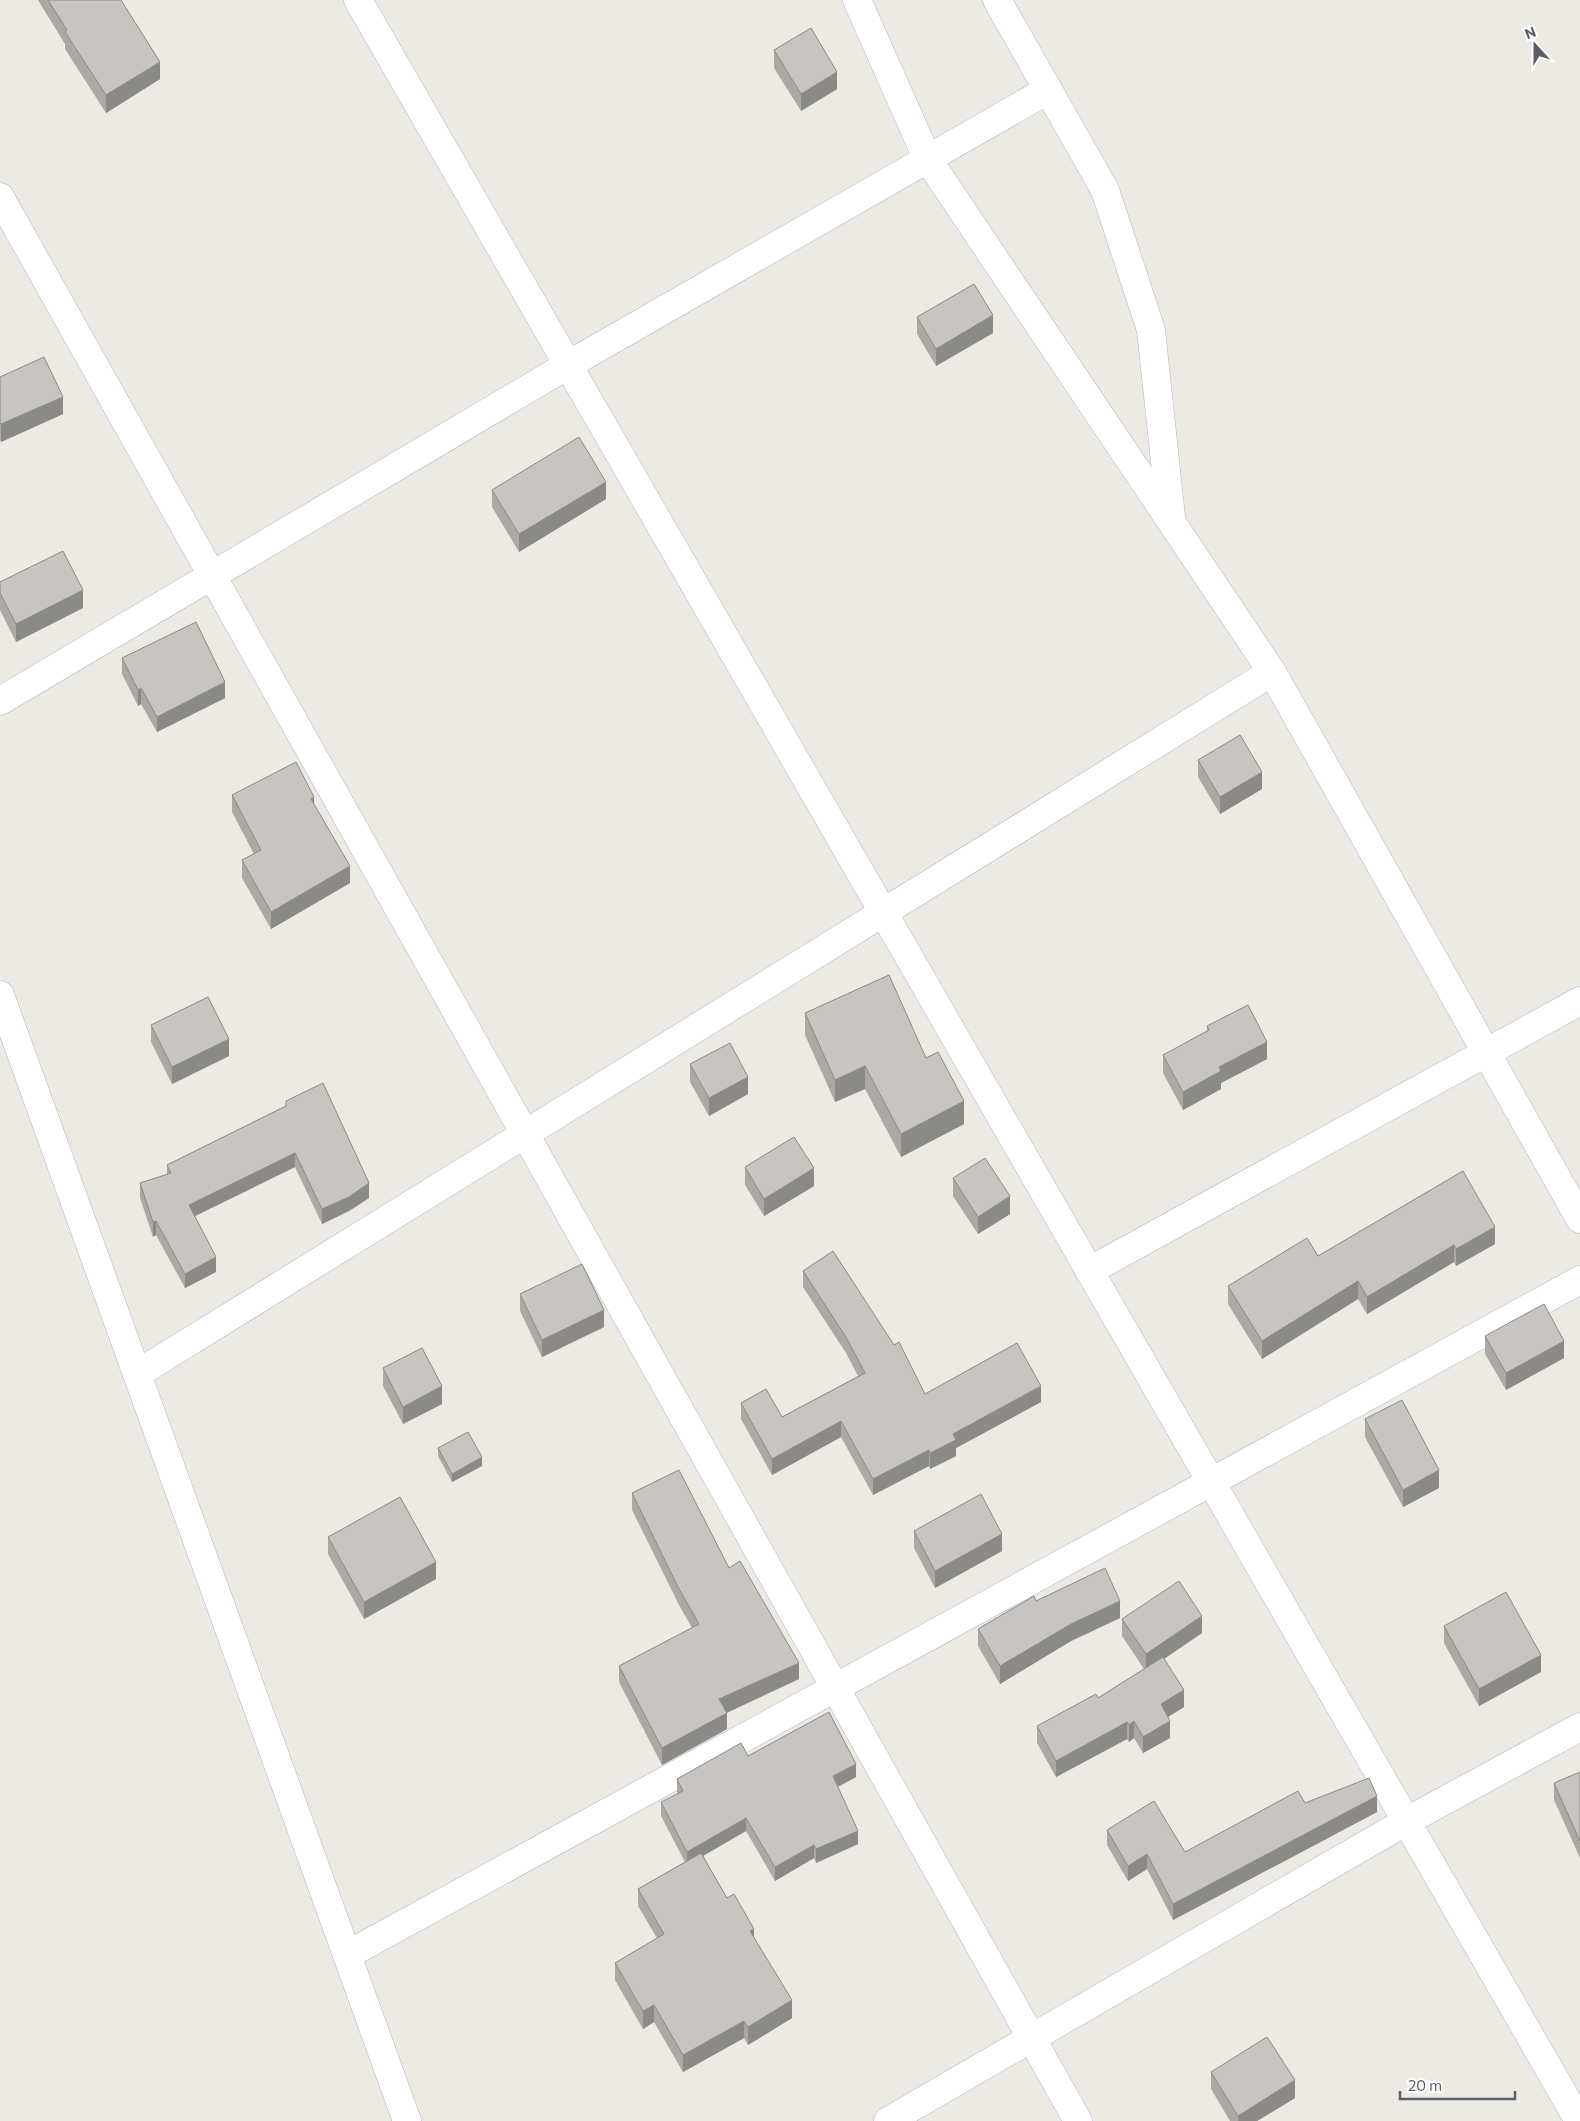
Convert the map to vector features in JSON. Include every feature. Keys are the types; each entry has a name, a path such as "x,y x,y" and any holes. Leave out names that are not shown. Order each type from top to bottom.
{"street":[{"path":"358,0 1579,2121"},
{"path":"857,0 927,158 1272,672 1580,1219"},
{"path":"997,0 1105,190 1151,330 1171,521"},
{"path":"0,701 568,365 1048,90"},
{"path":"0,197 1078,2121"},
{"path":"137,1374 1272,672"},
{"path":"0,995 406,2121"},
{"path":"1090,1271 1580,1001"},
{"path":"346,1955 1580,1280"},
{"path":"888,2121 1407,1820 1580,1727"}],"building":[{"path":"48,0 121,0 160,62 106,95 65,32 67,30"},
{"path":"811,28 837,72 801,94 774,50"},
{"path":"974,284 993,315 936,349 917,317"},
{"path":"44,357 63,397 1,424 0,377"},
{"path":"579,437 606,482 519,534 492,490"},
{"path":"63,551 83,590 16,624 0,593 0,582"},
{"path":"196,622 225,682 157,717 141,688 138,690 122,658"},
{"path":"1240,735 1262,772 1220,797 1198,760"},
{"path":"296,762 314,797 311,799 350,866 271,912 242,860 261,850 232,795"},
{"path":"889,975 926,1058 938,1052 964,1101 901,1134 865,1066 835,1080 805,1013"},
{"path":"208,997 229,1039 172,1067 151,1025"},
{"path":"1248,1005 1267,1042 1219,1067 1221,1071 1183,1092 1163,1055 1209,1030 1207,1026"},
{"path":"730,1043 748,1077 709,1098 690,1064"},
{"path":"323,1083 369,1183 349,1197 322,1209 295,1153 189,1205 216,1257 185,1274 156,1221 153,1222 140,1183 171,1173 167,1165 286,1106 286,1101"},
{"path":"794,1137 814,1168 764,1199 745,1167"},
{"path":"985,1158 1010,1196 978,1217 953,1178"},
{"path":"1463,1171 1495,1227 1456,1249 1454,1245 1367,1297 1358,1281 1262,1341 1228,1286 1307,1238 1318,1256"},
{"path":"833,1251 894,1345 899,1342 925,1394 1017,1343 1041,1386 953,1434 956,1440 930,1453 929,1450 873,1479 841,1421 772,1459 741,1403 766,1389 782,1417 865,1373 846,1337 803,1271"},
{"path":"582,1264 604,1310 542,1340 520,1294"},
{"path":"1544,1304 1564,1341 1506,1373 1485,1336"},
{"path":"422,1348 442,1386 403,1407 383,1368"},
{"path":"1402,1400 1439,1470 1403,1490 1365,1419"},
{"path":"468,1432 482,1457 452,1474 438,1448"},
{"path":"679,1470 729,1568 740,1561 799,1663 719,1699 727,1713 662,1748 619,1666 699,1624 679,1589 632,1493"},
{"path":"981,1494 1002,1534 935,1571 914,1531"},
{"path":"400,1497 436,1562 364,1602 328,1537"},
{"path":"1105,1568 1120,1601 1071,1624 1000,1666 978,1629 1034,1596 1036,1601"},
{"path":"1179,1581 1202,1616 1146,1654 1122,1619"},
{"path":"1506,1592 1541,1655 1479,1689 1444,1626"},
{"path":"1163,1657 1184,1690 1161,1704 1170,1721 1143,1737 1134,1721 1129,1725 1127,1722 1056,1761 1037,1726 1096,1694 1098,1698"},
{"path":"829,1712 856,1764 833,1776 858,1831 816,1849 814,1845 775,1867 746,1818 687,1852 661,1802 683,1791 677,1779 741,1743 748,1756"},
{"path":"1580,1772 1580,1841 1554,1783"},
{"path":"1369,1778 1377,1796 1173,1904 1147,1854 1128,1866 1107,1830 1154,1801 1185,1852 1298,1791 1305,1803"},
{"path":"701,1853 727,1898 734,1894 754,1929 750,1931 792,2000 748,2027 744,2021 683,2055 654,2005 643,2011 615,1963 664,1934 638,1889"},
{"path":"1267,2037 1295,2080 1238,2116 1211,2072"}]}
